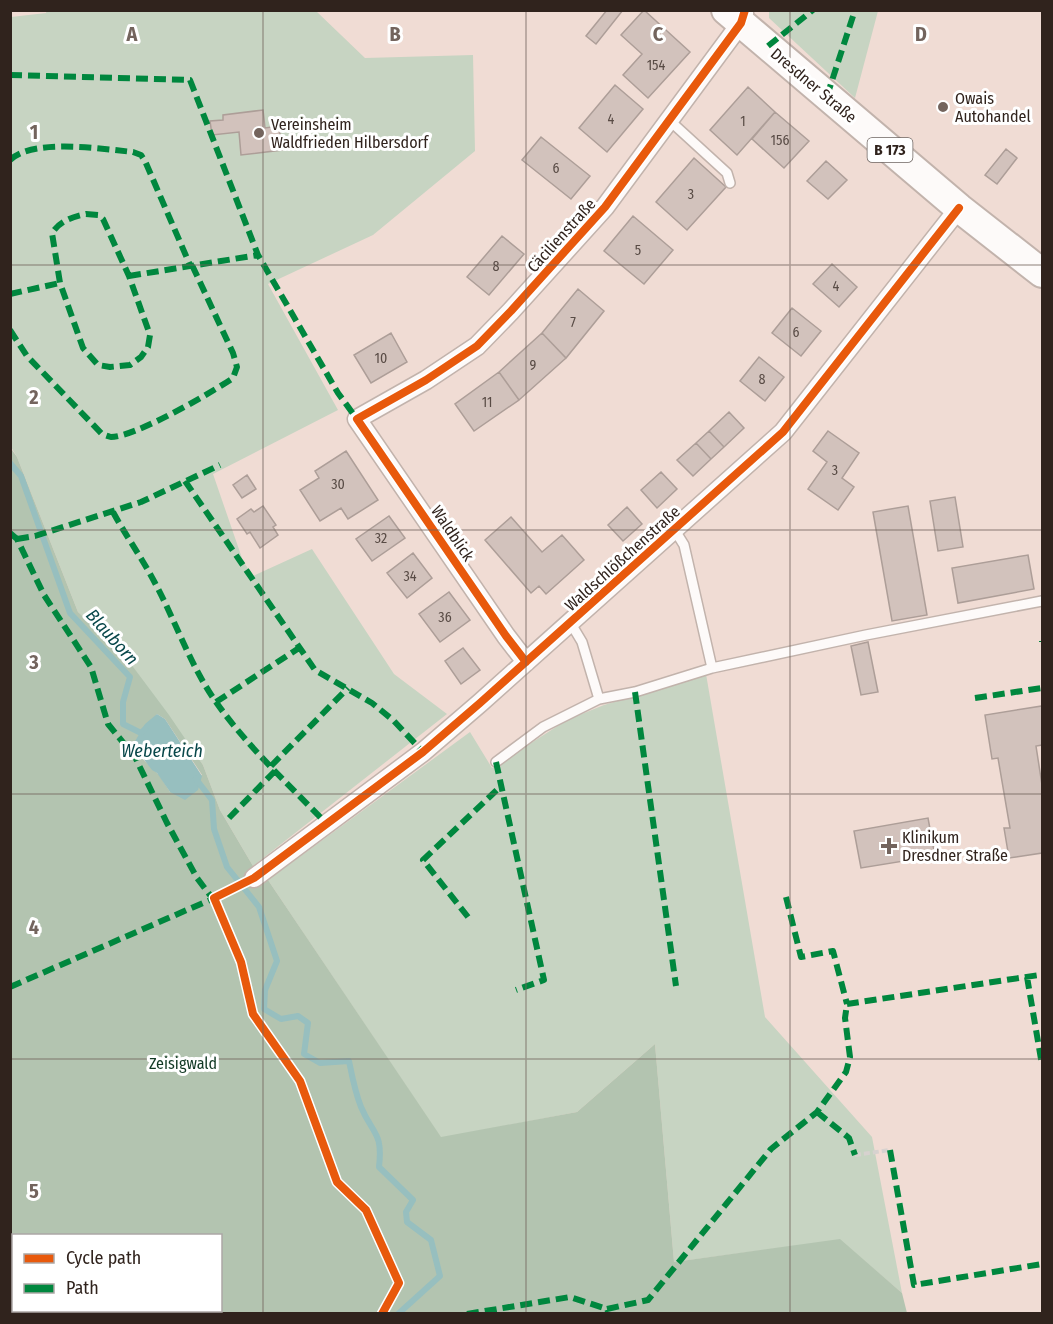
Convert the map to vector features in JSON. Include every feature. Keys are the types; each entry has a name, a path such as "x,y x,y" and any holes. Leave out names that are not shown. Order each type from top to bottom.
{"main road":[{"name":"Dresdner Straße","path":"737,15 959,208 1042,273"}],"street":[{"name":"Cäcilienstraße","path":"357,419 426,380 477,346 511,311 605,207 669,120 737,15"},
{"name":"Waldschlößchenstraße","path":"254,878 423,752 783,432 959,208"},
{"name":"Waldblick","path":"357,419 526,662"}],"lane":[{"path":"669,120 727,173 730,183"},
{"path":"674,529 684,545 712,668"},
{"path":"496,762 543,727 599,699 635,692 712,668 1042,601"},
{"path":"570,622 582,642 599,699"}],"path":[{"path":"855,1155 890,1150"}],"green space":[{"path":"47,10 316,11 365,58 473,55 475,151 373,235 268,284 338,410 213,474 243,561 253,576 312,549 394,674 447,714 253,866 220,810 203,765 122,652 78,612 11,447 11,17 46,13"},
{"path":"769,11 878,11 855,98 769,18"},
{"name":"Zeisigwald","path":"10,447 17,457 78,612 122,652 169,715 203,765 220,810 253,866 268,880 441,1137 577,1112 655,1044 674,1262 840,1239 902,1293 907,1313 11,1313","holes":["157,714 165,719 202,775 170,792 159,775 141,756 135,743"]},
{"path":"706,674 765,1017 872,1137 902,1293 840,1240 674,1262 655,1044 577,1112 441,1138 268,880 470,732 492,768 567,720 604,705"}],"water":[{"name":"Weberteich","path":"157,714 165,719 202,776 198,790 185,800 170,792 135,748 134,743 145,724"}],"building":[{"path":"607,10 623,10 596,44 586,36"},
{"path":"644,10 690,52 648,98 623,75 642,54 621,35"},
{"path":"615,85 643,109 607,152 579,128"},
{"path":"748,87 775,112 737,155 710,130"},
{"name":"Vereinsheim Waldfrieden Hilbersdorf","path":"263,110 265,128 279,126 282,150 241,155 239,132 212,135 210,121 223,120 223,115"},
{"path":"775,112 809,141 784,168 752,139"},
{"path":"541,137 590,176 571,199 522,160"},
{"path":"1006,149 1017,158 997,184 985,175"},
{"path":"694,158 726,187 687,230 656,202"},
{"path":"826,161 847,180 828,199 807,181"},
{"path":"633,216 673,250 644,284 604,251"},
{"path":"502,236 524,254 489,295 467,277"},
{"path":"832,264 857,287 839,307 813,284"},
{"path":"578,289 604,311 566,358 542,333"},
{"path":"792,308 821,331 801,356 772,333"},
{"path":"391,333 407,362 371,383 354,355"},
{"path":"542,333 566,358 519,400 499,372"},
{"path":"759,357 784,377 765,401 740,381"},
{"path":"499,372 519,400 474,431 455,404"},
{"path":"729,412 744,428 724,447 709,431"},
{"path":"709,431 724,447 711,459 696,443"},
{"path":"828,431 859,453 842,478 854,487 838,510 808,489 827,462 813,451"},
{"path":"696,443 711,459 693,476 677,460"},
{"path":"346,451 378,500 348,519 341,508 320,521 300,490 319,478 315,471"},
{"path":"661,472 677,489 657,508 641,490"},
{"path":"247,475 256,489 242,498 233,485"},
{"path":"955,497 963,547 938,551 930,501"},
{"path":"263,506 276,525 273,527 278,535 260,548 250,532 247,534 237,519 251,509 254,512"},
{"path":"908,506 927,615 892,621 873,512"},
{"path":"627,507 642,524 623,541 608,525"},
{"path":"389,516 405,538 372,561 356,539"},
{"path":"511,517 542,552 562,535 584,560 546,594 539,586 531,593 485,540"},
{"path":"413,553 432,578 407,598 387,573"},
{"path":"1028,555 1034,589 958,603 952,568"},
{"path":"449,592 470,620 440,642 419,614"},
{"path":"868,642 878,692 861,695 851,646"},
{"path":"463,648 480,670 461,684 445,661"},
{"path":"1042,706 1042,745 1036,746 1042,785 1042,853 1009,858 1004,828 1010,828 998,758 992,759 985,715"},
{"path":"928,818 935,856 861,868 854,831"}],"waterway":[{"name":"Blauborn","path":"10,463 21,476 70,613 130,677 123,702 123,724 141,733 145,729"},
{"name":"Blauborn","path":"196,779 212,800 214,829 227,867 259,907 277,961 265,990 264,1009 281,1019 298,1016 308,1023 304,1054 320,1063 349,1061 359,1101 380,1147 379,1167 413,1200 406,1212 407,1222 431,1240 440,1276 398,1314"}],"marked path":[{"path":"768,46 813,10"},
{"path":"827,96 855,10"},
{"path":"10,75 190,80 258,255 338,393 357,419"},
{"path":"10,160 21,153 51,147 104,149 141,155 190,265"},
{"path":"86,214 98,215 103,219 129,276 150,335 148,347 141,357 130,365 110,367 98,365 83,348 60,283 52,233 67,220 86,214"},
{"path":"129,276 258,255"},
{"path":"10,330 27,356 102,434 111,437 137,430 173,413 222,385 233,378 237,367 233,353 192,265"},
{"path":"10,294 60,283"},
{"path":"17,539 35,536 141,502 220,465"},
{"path":"185,481 315,670 372,703 393,720 423,752"},
{"path":"113,512 150,574 198,673 216,702 255,749 327,824"},
{"path":"10,533 17,539 44,595 91,667 108,724 135,757 197,878 216,903"},
{"path":"216,702 299,648"},
{"path":"271,766 348,688"},
{"path":"975,698 1042,688"},
{"path":"635,692 676,986"},
{"path":"496,762 544,980 516,990"},
{"path":"229,818 275,771"},
{"path":"468,917 423,860 500,787"},
{"path":"10,987 219,896"},
{"path":"786,897 801,957 833,951 847,1004"},
{"path":"607,1309 648,1300 771,1149 817,1112 846,1072 850,1057 845,1018 847,1004 1039,975"},
{"path":"1027,977 1042,1065"},
{"path":"817,1112 849,1138 855,1155"},
{"path":"890,1150 914,1285 1042,1264"},
{"path":"467,1314 570,1297 607,1309 609,1314"}],"cycle path":[{"path":"526,662 357,419 426,380 477,346 511,311 605,207 741,23 745,10"},
{"path":"382,1314 399,1283 366,1210 337,1182 300,1081 253,1014 241,962 214,898 254,878 423,752 783,432 959,208"}],"place":[{"name":"Owais Autohandel","path":"943,107"},
{"name":"Vereinsheim Waldfrieden Hilbersdorf","path":"259,133"},
{"name":"Klinikum Dresdner Straße","path":"889,846"}]}
